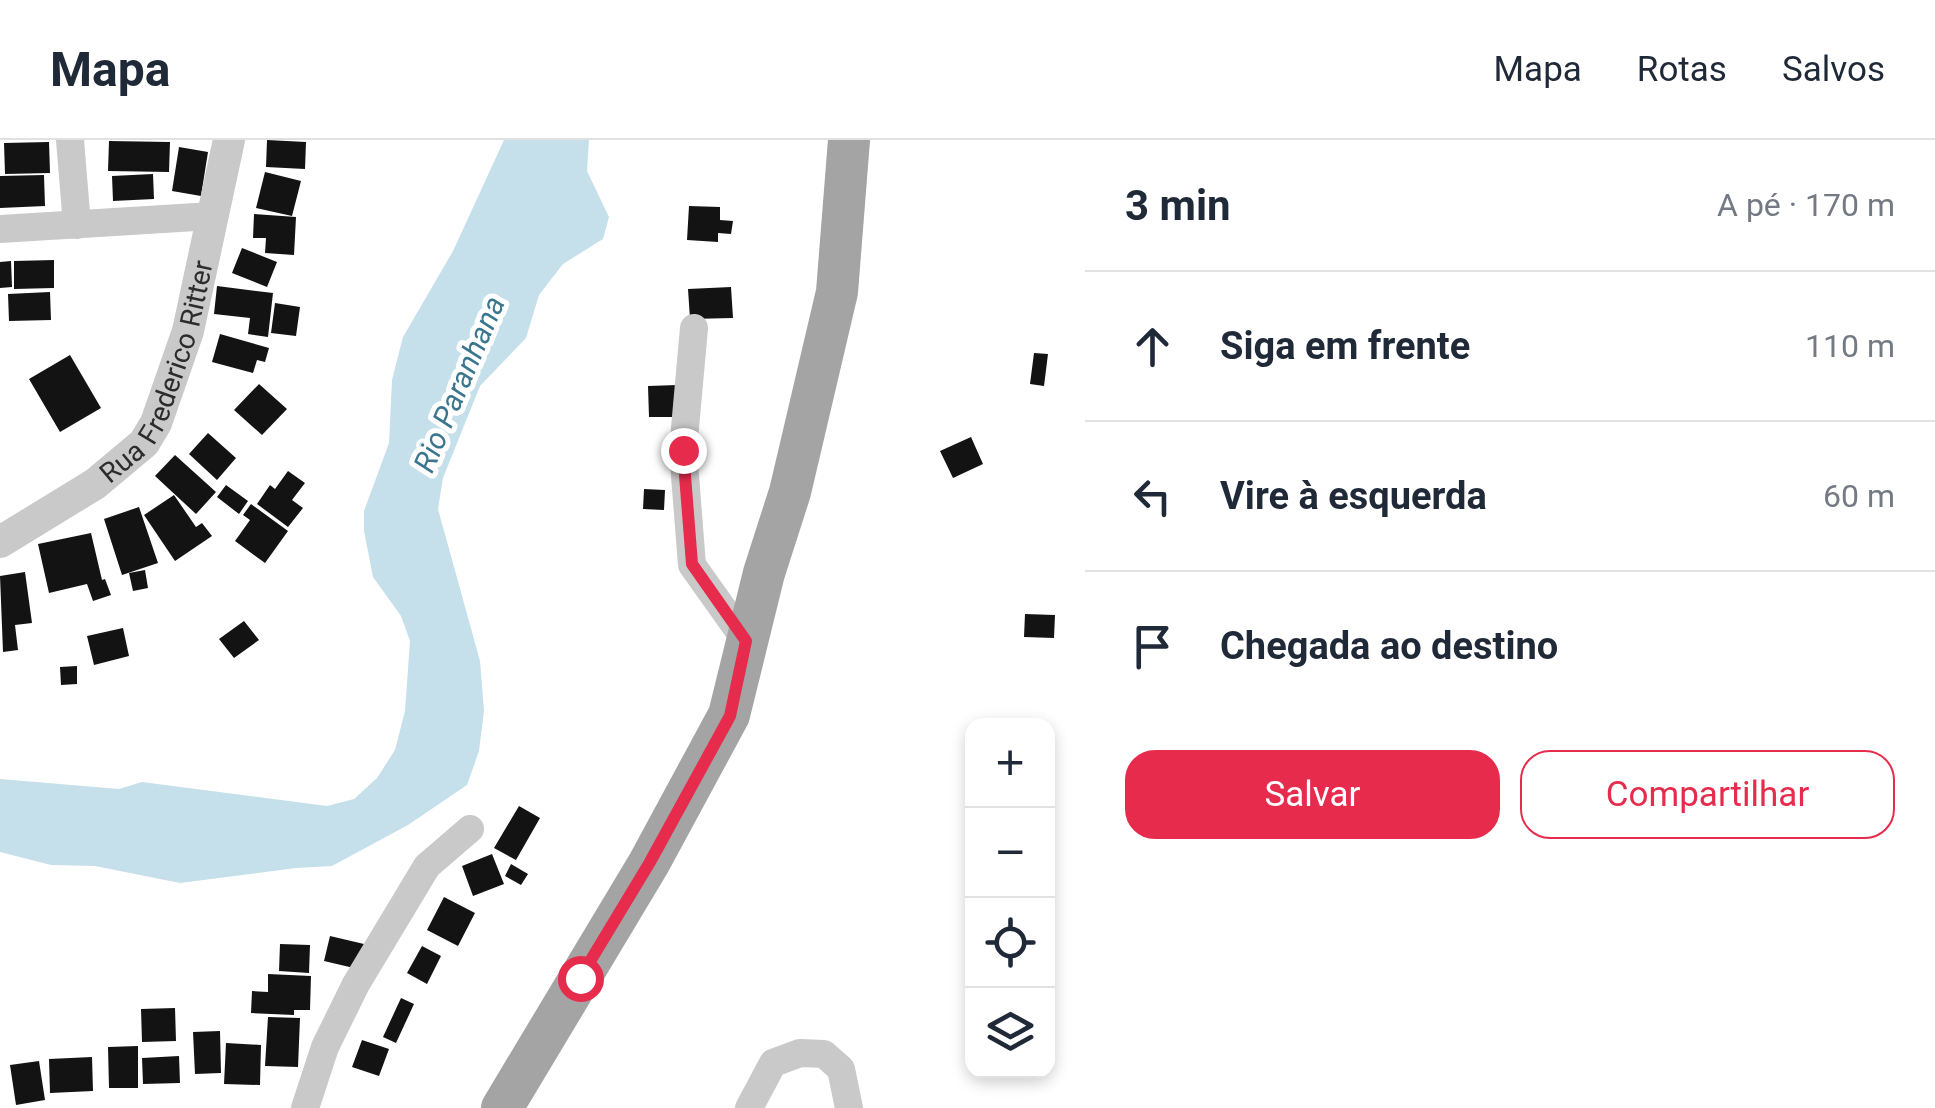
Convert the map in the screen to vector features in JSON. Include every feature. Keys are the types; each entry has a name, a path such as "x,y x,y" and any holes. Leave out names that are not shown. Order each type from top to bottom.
{"main road":[{"path":"502,1108 650,862 730,716 746,641 790,492 836,292 849,140"}],"street":[{"path":"70,140 77,225"},
{"name":"Rua Frederico Ritter","path":"0,542 95,484 144,443 172,385 188,332 229,140"},
{"path":"0,230 212,216"},
{"path":"694,328 683,450 692,564 746,641"},
{"path":"305,1108 325,1047 356,984 427,866 470,829"},
{"path":"749,1108 773,1063 800,1053 824,1054 840,1070 849,1108"}],"water":[{"name":"Rio Paranhana","path":"504,140 589,140 587,171 609,217 603,239 563,264 539,295 526,338 480,386 443,478 438,509 480,661 484,711 479,751 467,785 408,825 332,866 180,883 95,866 51,865 0,852 0,779 119,789 142,782 327,806 354,799 377,778 395,750 405,711 410,641 401,616 373,577 364,511 389,443 392,380 403,337 453,251"}],"building":[{"path":"267,140 306,142 305,169 266,167"},
{"path":"109,141 170,142 169,172 108,171"},
{"path":"49,142 50,173 5,174 4,143"},
{"path":"179,147 208,152 201,196 172,191"},
{"path":"265,172 301,181 292,216 256,208"},
{"path":"153,174 154,199 113,201 112,176"},
{"path":"44,175 45,206 0,208 0,176"},
{"path":"689,206 720,207 720,220 733,221 731,234 718,233 718,242 687,240"},
{"path":"254,214 296,217 294,255 265,253 266,238 253,238"},
{"path":"242,248 277,262 267,287 232,273"},
{"path":"54,260 54,288 14,289 14,261"},
{"path":"11,261 12,287 0,288 0,262"},
{"path":"217,286 273,293 268,337 248,334 250,318 214,314"},
{"path":"731,287 733,318 690,319 688,289"},
{"path":"50,292 51,320 9,321 8,294"},
{"path":"275,303 300,307 296,336 271,333"},
{"path":"220,334 269,348 265,362 257,360 253,373 212,362"},
{"path":"1034,353 1048,354 1044,386 1030,384"},
{"path":"70,355 101,408 60,432 29,379"},
{"path":"259,384 287,409 262,435 234,410"},
{"path":"677,385 678,417 649,417 648,386"},
{"path":"208,433 236,458 217,480 189,454"},
{"path":"971,437 983,464 953,478 940,451"},
{"path":"175,455 216,492 196,514 155,476"},
{"path":"288,471 305,483 292,500 303,508 288,527 257,504 270,485 275,489"},
{"path":"226,485 248,501 239,514 217,497"},
{"path":"644,489 665,490 664,510 643,509"},
{"path":"174,495 196,527 202,523 212,536 175,561 144,515"},
{"path":"251,504 288,531 265,563 235,541 250,520 243,515"},
{"path":"139,507 158,563 122,575 104,519"},
{"path":"91,533 102,580 105,579 111,595 93,601 87,584 49,593 38,544"},
{"path":"145,570 148,588 133,591 129,573"},
{"path":"25,572 32,623 15,625 18,650 3,652 0,576"},
{"path":"1025,614 1055,615 1054,638 1024,637"},
{"path":"244,621 259,640 234,658 219,639"},
{"path":"123,628 129,656 94,665 87,636"},
{"path":"77,666 77,684 61,685 60,667"},
{"path":"519,806 540,818 516,860 494,848"},
{"path":"492,854 504,884 473,896 462,866"},
{"path":"511,864 528,874 521,885 505,876"},
{"path":"444,897 475,913 458,946 427,930"},
{"path":"330,936 364,944 358,969 324,961"},
{"path":"280,944 310,945 309,973 279,971"},
{"path":"422,946 441,956 427,984 407,973"},
{"path":"268,974 311,976 310,1010 294,1010 294,1015 251,1013 252,991 268,992"},
{"path":"401,998 414,1004 396,1043 383,1037"},
{"path":"175,1008 176,1041 142,1042 141,1009"},
{"path":"268,1017 300,1018 298,1067 265,1066"},
{"path":"220,1031 221,1073 195,1074 193,1032"},
{"path":"362,1040 389,1049 379,1076 352,1067"},
{"path":"226,1043 261,1045 260,1085 224,1084"},
{"path":"138,1046 138,1088 109,1088 108,1047"},
{"path":"179,1056 180,1083 143,1084 142,1058"},
{"path":"92,1057 93,1091 50,1093 49,1059"},
{"path":"39,1061 45,1100 16,1105 10,1065"}],"route":[{"path":"580,978 650,862 730,716 746,641 692,564 683,450"}]}
